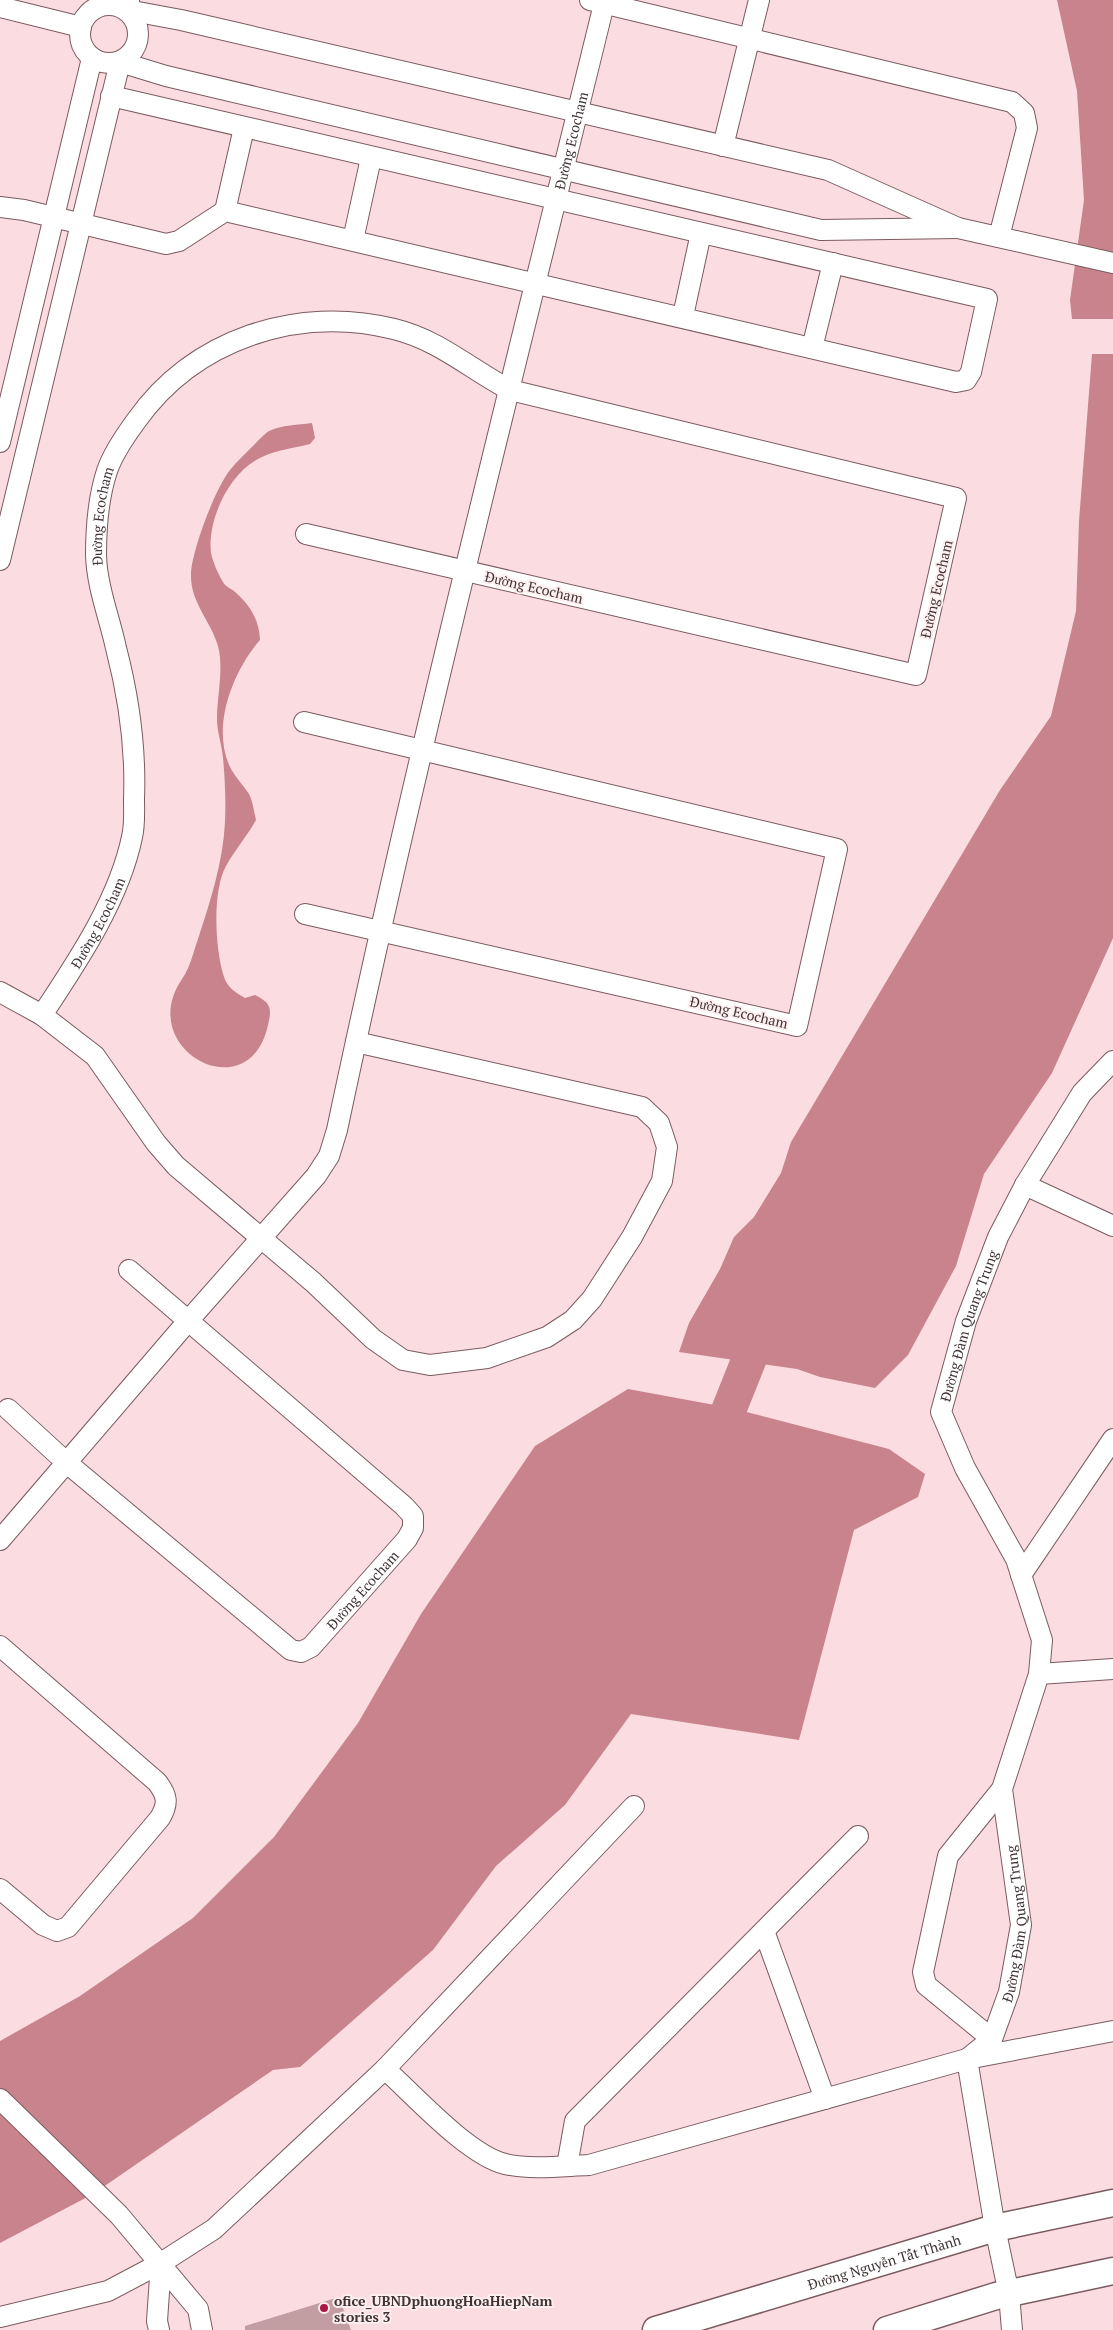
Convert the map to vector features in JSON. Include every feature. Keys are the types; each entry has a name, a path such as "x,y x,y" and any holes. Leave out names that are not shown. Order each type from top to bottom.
{"main road":[{"name":"Đường Nguyễn Tất Thành","path":"656,2330 995,2228 1113,2204"},
{"path":"887,2330 1009,2294 1113,2271"}],"street":[{"path":"723,146 759,0"},
{"path":"600,1 1004,99 1019,107 1024,113 1027,128 1000,238"},
{"name":"Đường Ecocham","path":"3,1531 68,1463 188,1320 316,1176 329,1156 337,1130 380,931 464,571 564,170 600,1"},
{"path":"958,228 821,230 166,76 120,62 107,63 92,58 82,44 81,27 91,11 105,3 119,6 128,5 181,20 828,170 958,228 1113,263"},
{"path":"0,560 120,62 133,52 139,36 137,24 128,5"},
{"path":"0,7 81,27"},
{"path":"0,442 92,58"},
{"path":"111,96 987,300 971,372 966,380 961,382 225,211"},
{"path":"0,207 24,210 174,244 225,211 244,128"},
{"path":"353,240 371,158"},
{"path":"683,316 701,233"},
{"path":"812,348 833,264"},
{"name":"Đường Ecocham","path":"42,1015 86,948 118,882 133,836 135,766 129,700 99,586 96,556 97,511 107,470 125,436 148,404 175,377 216,350 242,337 279,326 318,321 357,322 396,329 430,341 510,390 956,498 916,675 306,534"},
{"name":"Đường Ecocham","path":"304,722 837,849 797,1026 305,914"},
{"path":"0,992 42,1015 95,1056 156,1143 176,1166 313,1282 373,1339 404,1360 430,1365 487,1358 547,1337 573,1320 592,1299 662,1182 667,1146 659,1124 642,1107 356,1042"},
{"name":"Đường Đàm Quang Trung","path":"992,2039 1009,1992 1021,1925 1002,1789 1039,1674 1042,1640 1016,1559 964,1468 941,1412 966,1321 998,1237 1024,1185 1082,1093 1113,1061"},
{"path":"1024,1185 1113,1226"},
{"name":"Đường Ecocham","path":"8,1409 68,1463 291,1650 301,1652 311,1647 407,1539 413,1528 413,1516 404,1506 129,1270"},
{"path":"1021,1576 1113,1439"},
{"path":"0,1646 157,1782 166,1795 167,1807 160,1818 68,1927 57,1931 43,1925 0,1889"},
{"path":"1039,1674 1113,1669"},
{"path":"968,2059 992,2039 926,1985 922,1972 948,1856 1002,1789"},
{"path":"0,2317 108,2291 161,2263 214,2229 385,2069 634,1806"},
{"path":"567,2166 575,2121 858,1836"},
{"path":"764,1931 826,2099"},
{"path":"385,2069 476,2152 505,2164 549,2168 589,2165 968,2059 1113,2031"},
{"path":"968,2059 995,2228 1009,2294 1012,2330"},
{"path":"0,2099 119,2215 161,2263 198,2309 202,2330"},
{"path":"159,2330 161,2263"}],"shaded area":[{"path":"1057,0 1113,0 1113,319 1072,319 1070,300 1084,200 1077,91"},
{"path":"1092,354 1113,354 1113,938 1052,1073 984,1174 956,1266 908,1355 875,1388 820,1377 797,1369 679,1352 689,1323 720,1269 734,1237 754,1217 781,1173 791,1142 1000,790 1051,716 1076,611 1079,521"},
{"path":"312,423 315,438 310,444 262,457 240,473 223,498 217,511 211,540 211,553 219,575 225,585 240,596 253,613 258,625 260,640 241,667 233,684 224,718 223,736 225,753 235,776 249,794 256,820 226,866 222,877 217,905 217,937 225,981 235,992 245,998 255,995 260,998 267,1004 270,1010 268,1025 257,1051 240,1064 220,1067 200,1061 183,1047 173,1028 171,1005 189,965 211,897 222,852 225,822 224,766 217,719 220,655 215,637 194,594 191,574 192,563 211,505 224,479 233,467 269,431 285,426"},
{"path":"628,1389 731,1408 889,1449 925,1474 918,1497 854,1530 799,1740 631,1714 565,1805 496,1866 433,1950 300,2067 273,2070 93,2194 0,2243 0,2041 80,1996 193,1918 274,1837 358,1723 421,1614 535,1446"}],"building":[{"name":"ofice_UBNDphuongHoaHiepNam stories 3","path":"339,2297 351,2330 245,2330 245,2326"}],"waterway":[{"path":"712,1452 766,1317"},
{"path":"731,1408 741,1361"}],"place":[{"name":"ofice_UBNDphuongHoaHiepNam stories 3","path":"324,2308"}]}
